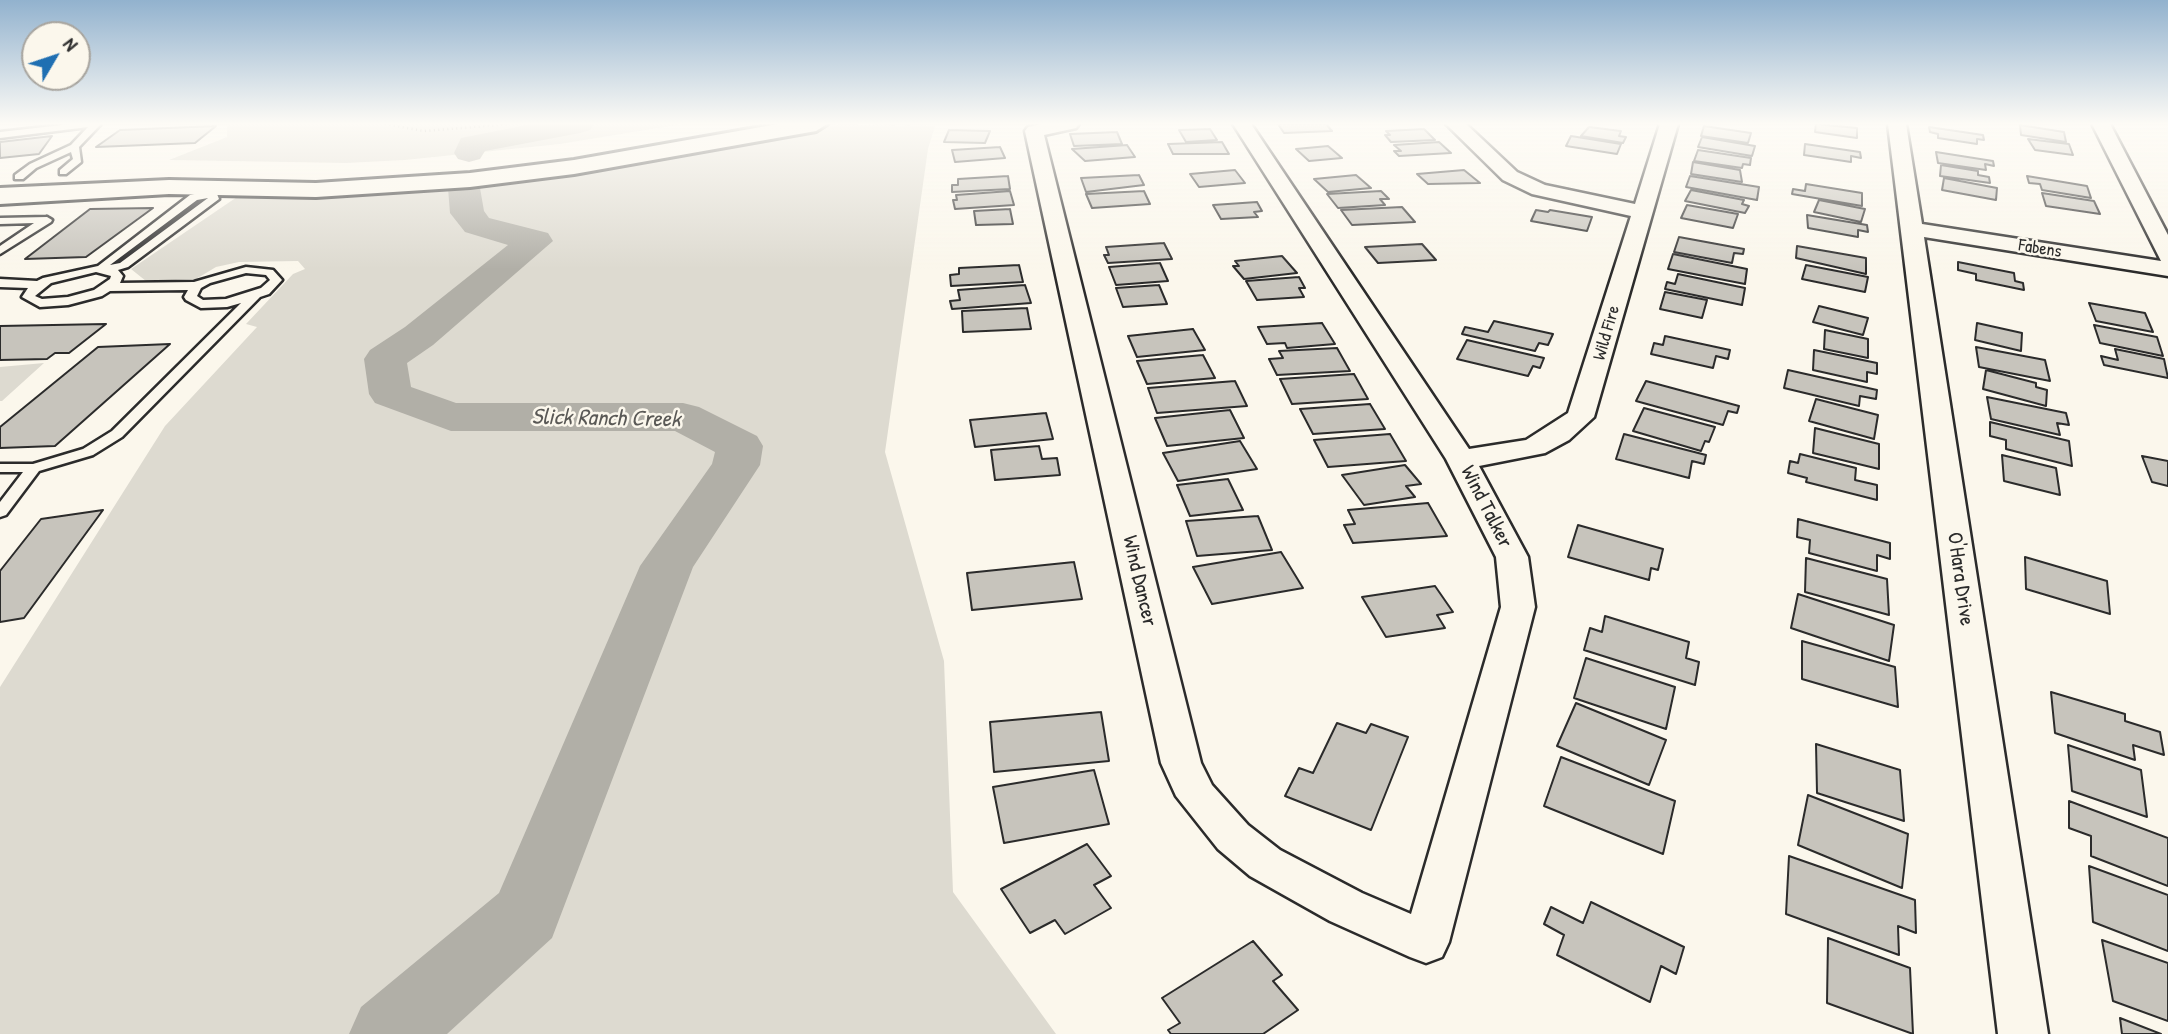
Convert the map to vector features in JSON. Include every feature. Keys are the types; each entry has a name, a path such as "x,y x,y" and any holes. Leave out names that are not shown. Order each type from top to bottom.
{"main road":[{"path":"9,178 61,172"},
{"path":"215,191 247,172"},
{"path":"0,196 101,189 316,190 470,180 530,172"}],"street":[{"name":"Wind Dancer","path":"1044,172 1181,763 1197,796 1233,838 1265,863 1346,907 1426,942"},
{"name":"Wind Talker","path":"1274,172 1461,459 1512,557 1518,607 1426,942"},
{"path":"1506,172 1539,190 1642,212"},
{"name":"Wild Fire","path":"1461,459 1499,456 1535,447 1559,434 1580,417 1590,392 1654,172"},
{"name":"O'Hara Drive","path":"1904,172 2023,1034"},
{"path":"2125,172 2168,256"},
{"name":"Fabens","path":"1912,229 2168,269"}],"lane":[{"path":"0,284 38,285 72,273 106,270 124,265 215,197 215,191 194,197 103,265 106,270 117,276 109,287"},
{"path":"0,221 47,220 0,251"},
{"path":"153,227 173,227"},
{"path":"0,468 34,468 88,452 117,434 254,296 273,285 275,275 259,270 233,272 196,286 109,287 83,298 53,303 32,301 29,296 38,285"},
{"path":"196,286 190,297 201,304 226,303 254,296"},
{"path":"0,512 34,468"}],"shaded area":[{"path":"925,172 885,452 944,661 953,892 1056,1034 0,1034 0,687 165,426 257,327 246,324 293,274 305,269 298,261 239,262 216,267 196,279 146,281 131,269 237,197 316,194 567,173"},
{"path":"44,363 2,401 0,401 0,367"}],"building":[{"path":"1237,172 1245,183 1199,187 1190,174"},
{"path":"1467,172 1480,183 1428,184 1417,174"},
{"path":"1740,172 1742,182 1691,174"},
{"path":"1940,172 1978,172 1978,175 1989,177 1990,183 1940,176"},
{"path":"1139,175 1144,185 1086,192 1081,178"},
{"path":"1356,175 1371,188 1328,192 1314,179"},
{"path":"1008,176 1010,189 952,192 952,185 958,185 958,179"},
{"path":"1690,176 1759,187 1757,200 1686,187"},
{"path":"2027,176 2087,186 2091,198 2042,190 2040,184 2029,183"},
{"path":"1944,178 1997,188 1996,200 1942,190"},
{"path":"1806,184 1862,193 1862,206 1792,194 1793,189 1805,191"},
{"path":"1691,190 1744,200 1742,204 1749,206 1745,213 1685,201"},
{"path":"1010,191 1014,205 955,209 953,200 957,200 956,195"},
{"path":"1144,191 1150,204 1092,208 1086,194"},
{"path":"1381,191 1389,199 1380,199 1385,205 1338,208 1327,194"},
{"path":"2042,193 2094,201 2100,214 2046,206"},
{"path":"1819,200 1865,209 1861,222 1814,212"},
{"path":"1257,202 1262,211 1254,212 1258,217 1221,219 1213,205"},
{"path":"1687,205 1738,214 1733,228 1681,218"},
{"path":"1402,207 1415,222 1352,225 1341,210"},
{"path":"153,208 86,257 25,259 90,209"},
{"path":"1010,209 1013,224 976,225 974,211"},
{"path":"1536,210 1592,217 1587,231 1531,221"},
{"path":"1807,215 1867,225 1868,232 1858,230 1858,237 1808,228"},
{"path":"1679,237 1744,249 1743,254 1734,253 1732,263 1674,252"},
{"path":"1164,243 1172,259 1108,263 1104,255 1109,255 1106,247"},
{"path":"1422,244 1436,260 1378,263 1365,247"},
{"path":"1797,246 1866,258 1866,274 1796,258"},
{"path":"1673,254 1747,269 1745,284 1668,269"},
{"path":"1282,256 1297,273 1244,279 1233,266 1239,266 1235,261"},
{"path":"1958,262 2014,273 2015,281 2023,283 2024,290 1976,280 1976,274 1958,270"},
{"path":"1160,263 1168,281 1116,285 1109,267"},
{"path":"1019,265 1023,282 951,286 950,275 959,274 959,268"},
{"path":"1806,265 1868,277 1865,292 1802,279"},
{"path":"1678,274 1745,288 1742,305 1665,289 1667,282 1675,284"},
{"path":"1299,277 1305,288 1299,288 1304,297 1257,300 1246,281"},
{"path":"1025,285 1031,303 952,309 950,301 960,300 958,290"},
{"path":"1159,285 1167,304 1123,307 1116,288"},
{"path":"1665,292 1707,300 1702,318 1660,309"},
{"path":"2089,303 2145,313 2153,332 2096,321"},
{"path":"1819,306 1868,318 1863,335 1813,322"},
{"path":"1027,308 1031,329 963,332 962,311"},
{"path":"1494,321 1553,334 1548,345 1539,343 1535,351 1462,334 1465,327 1488,332"},
{"path":"1322,323 1335,344 1287,348 1285,343 1267,344 1258,327"},
{"path":"1977,323 2022,333 2021,351 1975,340"},
{"path":"106,324 69,353 55,353 47,359 0,360 0,326"},
{"path":"2094,325 2157,337 2163,356 2100,343"},
{"path":"1193,329 1205,350 1137,357 1128,336"},
{"path":"1825,330 1868,339 1868,358 1824,349"},
{"path":"1665,336 1730,350 1728,359 1716,356 1713,368 1651,354 1654,343 1663,345"},
{"path":"1467,340 1544,358 1540,368 1533,366 1528,376 1457,359"},
{"path":"170,344 55,446 0,448 0,427 98,347"},
{"path":"1976,347 2045,360 2050,381 1979,367"},
{"path":"1337,348 1350,371 1277,375 1269,359 1283,358 1279,351"},
{"path":"2115,349 2164,359 2168,378 2104,365 2101,356 2118,360"},
{"path":"1814,350 1877,363 1877,374 1867,372 1867,382 1813,370"},
{"path":"1203,355 1215,378 1147,384 1137,361"},
{"path":"1788,370 1877,390 1876,399 1860,396 1859,406 1784,388"},
{"path":"1986,370 2036,383 2036,387 2047,390 2046,406 1983,389"},
{"path":"1354,374 1368,399 1292,404 1280,379"},
{"path":"1235,381 1247,406 1157,413 1148,388"},
{"path":"1646,381 1739,406 1737,413 1728,411 1723,425 1636,401"},
{"path":"1987,397 2066,413 2069,425 2057,423 2060,435 1991,419"},
{"path":"1816,399 1878,415 1874,439 1809,421"},
{"path":"1370,404 1385,429 1313,434 1300,409"},
{"path":"1644,408 1715,427 1709,442 1705,441 1701,451 1633,431"},
{"path":"1230,410 1244,438 1167,446 1155,418"},
{"path":"1046,413 1053,439 975,447 970,420"},
{"path":"1990,422 2069,441 2072,466 2006,449 2006,440 1990,436"},
{"path":"1815,428 1879,444 1879,469 1813,453"},
{"path":"1390,434 1406,461 1328,467 1314,440"},
{"path":"1624,434 1706,455 1704,464 1692,461 1689,478 1616,459"},
{"path":"1240,441 1257,469 1178,481 1163,453"},
{"path":"1039,446 1042,459 1057,458 1060,475 995,480 991,450"},
{"path":"1800,454 1856,468 1855,480 1877,485 1877,500 1806,482 1807,478 1788,473 1790,461 1798,463"},
{"path":"2002,455 2056,468 2060,495 2004,481"},
{"path":"2142,456 2168,461 2168,486 2152,482"},
{"path":"1405,465 1421,484 1406,486 1415,497 1364,505 1342,475"},
{"path":"1228,479 1243,510 1190,516 1177,485"},
{"path":"1428,503 1447,536 1353,543 1344,525 1355,524 1348,510"},
{"path":"103,510 24,618 0,622 0,571 41,519"},
{"path":"1258,516 1272,550 1197,556 1186,521"},
{"path":"1798,519 1890,543 1890,559 1877,555 1877,571 1809,553 1810,540 1797,537"},
{"path":"1578,525 1663,549 1658,570 1651,568 1649,580 1568,557"},
{"path":"1281,552 1303,588 1212,604 1193,567"},
{"path":"2025,557 2107,581 2110,614 2026,589"},
{"path":"1806,558 1887,579 1889,615 1805,592"},
{"path":"1074,562 1082,599 972,610 967,573"},
{"path":"1435,586 1453,612 1437,615 1445,628 1386,637 1362,597"},
{"path":"1798,594 1894,625 1889,661 1791,628"},
{"path":"1605,616 1689,642 1686,658 1699,662 1695,685 1584,650 1590,628 1602,632"},
{"path":"1802,641 1895,667 1898,707 1802,679"},
{"path":"1586,658 1675,687 1666,729 1574,698"},
{"path":"2051,692 2125,714 2125,721 2160,732 2164,755 2133,745 2135,760 2055,733"},
{"path":"1576,703 1666,740 1649,785 1557,746"},
{"path":"1101,712 1109,761 994,772 990,722"},
{"path":"1337,723 1366,733 1371,724 1408,737 1371,830 1285,796 1299,768 1313,773"},
{"path":"1816,744 1900,770 1904,821 1817,793"},
{"path":"2068,745 2141,770 2147,817 2072,791"},
{"path":"1561,757 1675,801 1663,854 1544,806"},
{"path":"1094,770 1109,824 1004,843 993,787"},
{"path":"1808,795 1908,834 1902,888 1798,845"},
{"path":"2069,801 2168,838 2168,886 2091,856 2091,836 2069,828"},
{"path":"1087,844 1111,876 1094,885 1111,908 1065,934 1055,920 1030,933 1001,889"},
{"path":"1789,856 1915,900 1916,933 1898,926 1899,955 1786,914"},
{"path":"2089,866 2168,895 2168,951 2093,922"},
{"path":"1591,902 1684,947 1676,974 1661,966 1650,1002 1557,955 1564,935 1544,924 1551,907 1583,923"},
{"path":"1828,938 1910,968 1913,1034 1827,1003"},
{"path":"2102,940 2168,963 2168,1021 2113,1001"},
{"path":"1253,941 1282,975 1273,981 1298,1010 1263,1034 1171,1034 1168,1030 1180,1023 1162,998"},
{"path":"2120,1018 2161,1034 2122,1034"}],"waterway":[{"name":"Slick Ranch Creek","path":"389,1034 526,915 667,566 736,465 740,446 683,417 451,417 391,394 385,359 419,336 535,241 477,225 467,213 464,188"}]}
